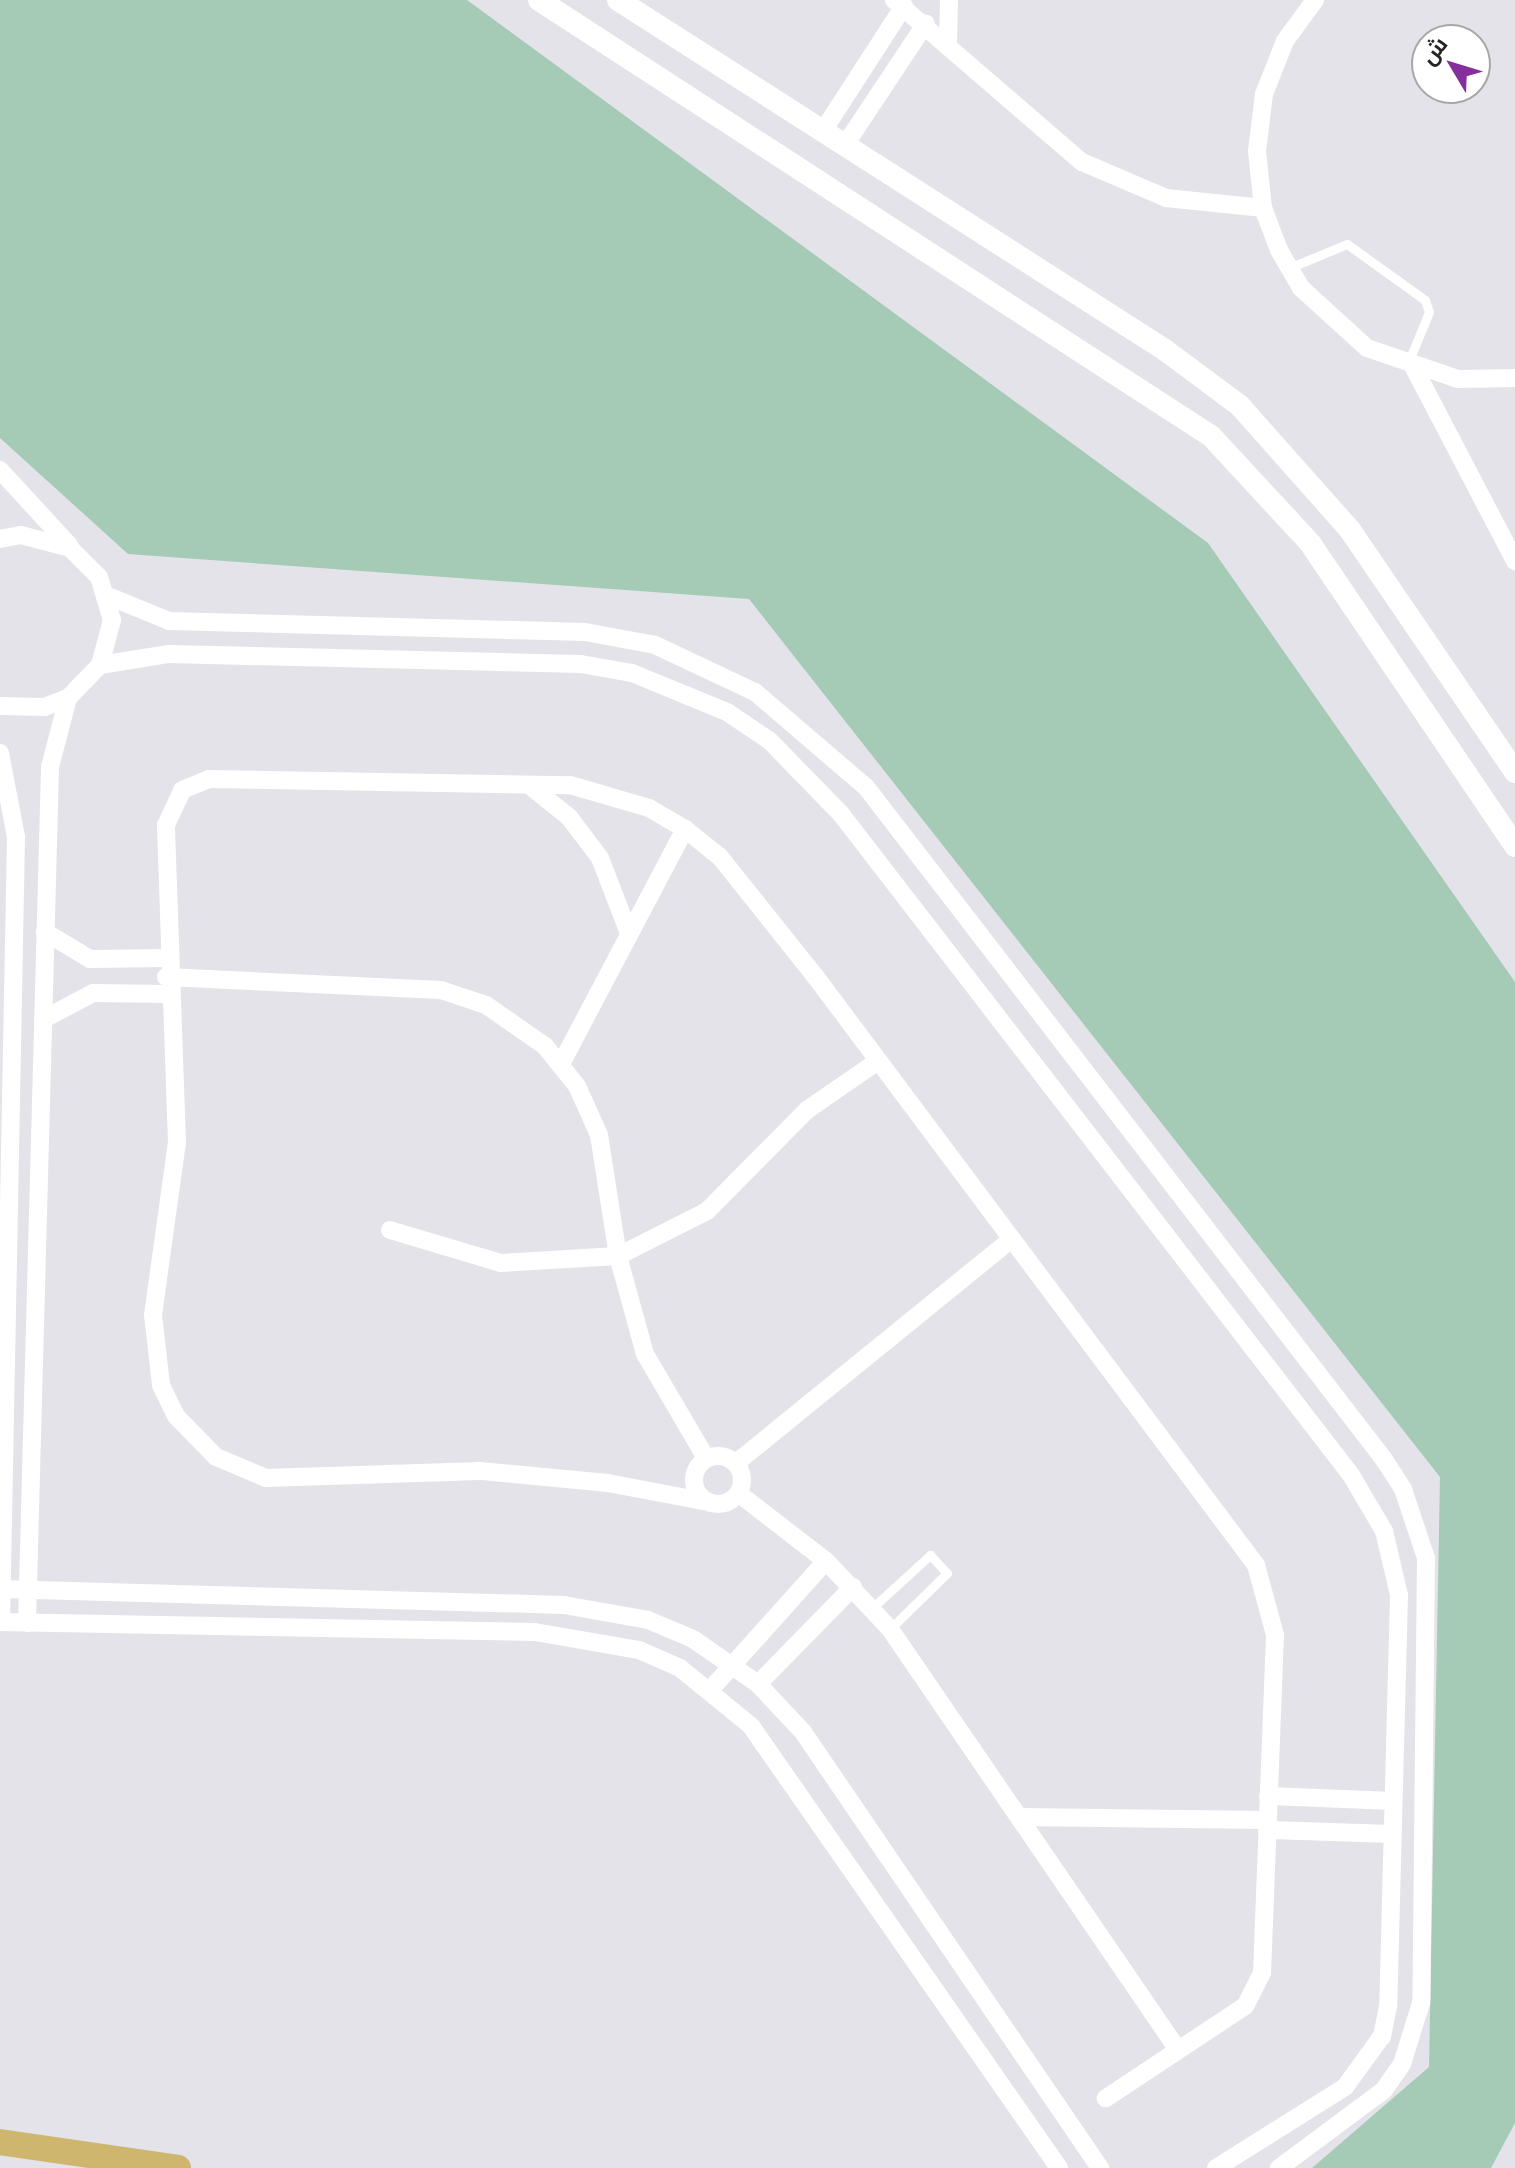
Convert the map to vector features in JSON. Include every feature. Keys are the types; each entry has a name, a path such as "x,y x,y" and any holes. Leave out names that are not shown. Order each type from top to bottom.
{"main road":[{"path":"0,2142 178,2168"}],"street":[{"path":"539,0 1211,436 1310,543 1515,846"},
{"path":"618,0 845,145 1240,406 1350,530 1515,772"},
{"path":"948,43 949,0"},
{"path":"1315,0 1285,41 1264,94 1257,151 1263,208 1289,268 1331,321 1410,367 1458,379 1515,378"},
{"path":"823,131 899,3 948,43 1043,135 1082,162 1166,198 1263,208"},
{"path":"845,145 926,23"},
{"path":"1410,367 1515,561"},
{"path":"0,470 108,596 169,621 585,632 655,645 755,692 866,787 1383,1458 1408,1500 1426,1558 1421,2003 1410,2044 1384,2090 1279,2168"},
{"path":"1,538 21,535 70,548"},
{"path":"0,706 45,707 68,698 100,665 110,631 108,596"},
{"path":"100,665 169,654 581,664 680,690 770,741 841,814 1369,1502 1399,1595 1382,2036 1345,2087 1216,2168"},
{"path":"27,1623 50,767 68,698"},
{"path":"0,753 16,837 0,1622 535,1632 639,1650 711,1689 751,1726 1059,2168"},
{"path":"738,1493 726,1503 493,1472 298,1482 240,1470 203,1447 176,1416 153,1350 177,1143 166,976 167,815 190,784 529,785 611,793 685,829 748,889 1263,1578 1275,1635 1258,1985 1245,2006 1106,2098"},
{"path":"529,785 569,817 600,858 628,931"},
{"path":"561,1064 604,992 628,931 685,829"},
{"path":"45,932 90,959 166,976 441,990 507,1017 561,1064 599,1135 618,1256 645,1354 706,1458"},
{"path":"44,1019 93,993 166,976"},
{"path":"390,1230 501,1263 618,1256 707,1211 807,1110 878,1061"},
{"path":"706,1458 736,1463 1012,1239"},
{"path":"703,1501 693,1479 706,1458"},
{"path":"736,1463 738,1493 826,1561 890,1629 1178,2050"},
{"path":"711,1689 730,1662 826,1561"},
{"path":"758,1684 853,1587"},
{"path":"1,1589 564,1605 648,1620 730,1662 758,1684 803,1732 1100,2168"},
{"path":"1268,1796 1393,1801"},
{"path":"1019,1817 1267,1825 1392,1834"}],"lane":[{"path":"1289,268 1347,244 1425,300 1429,312 1410,367"},
{"path":"872,1608 930,1555 947,1573 890,1629"}],"green space":[{"path":"0,0 467,0 1208,543 1515,982 1515,2123 1491,2168 1312,2168 1429,2067 1440,1477 749,599 128,554 0,438"}]}
